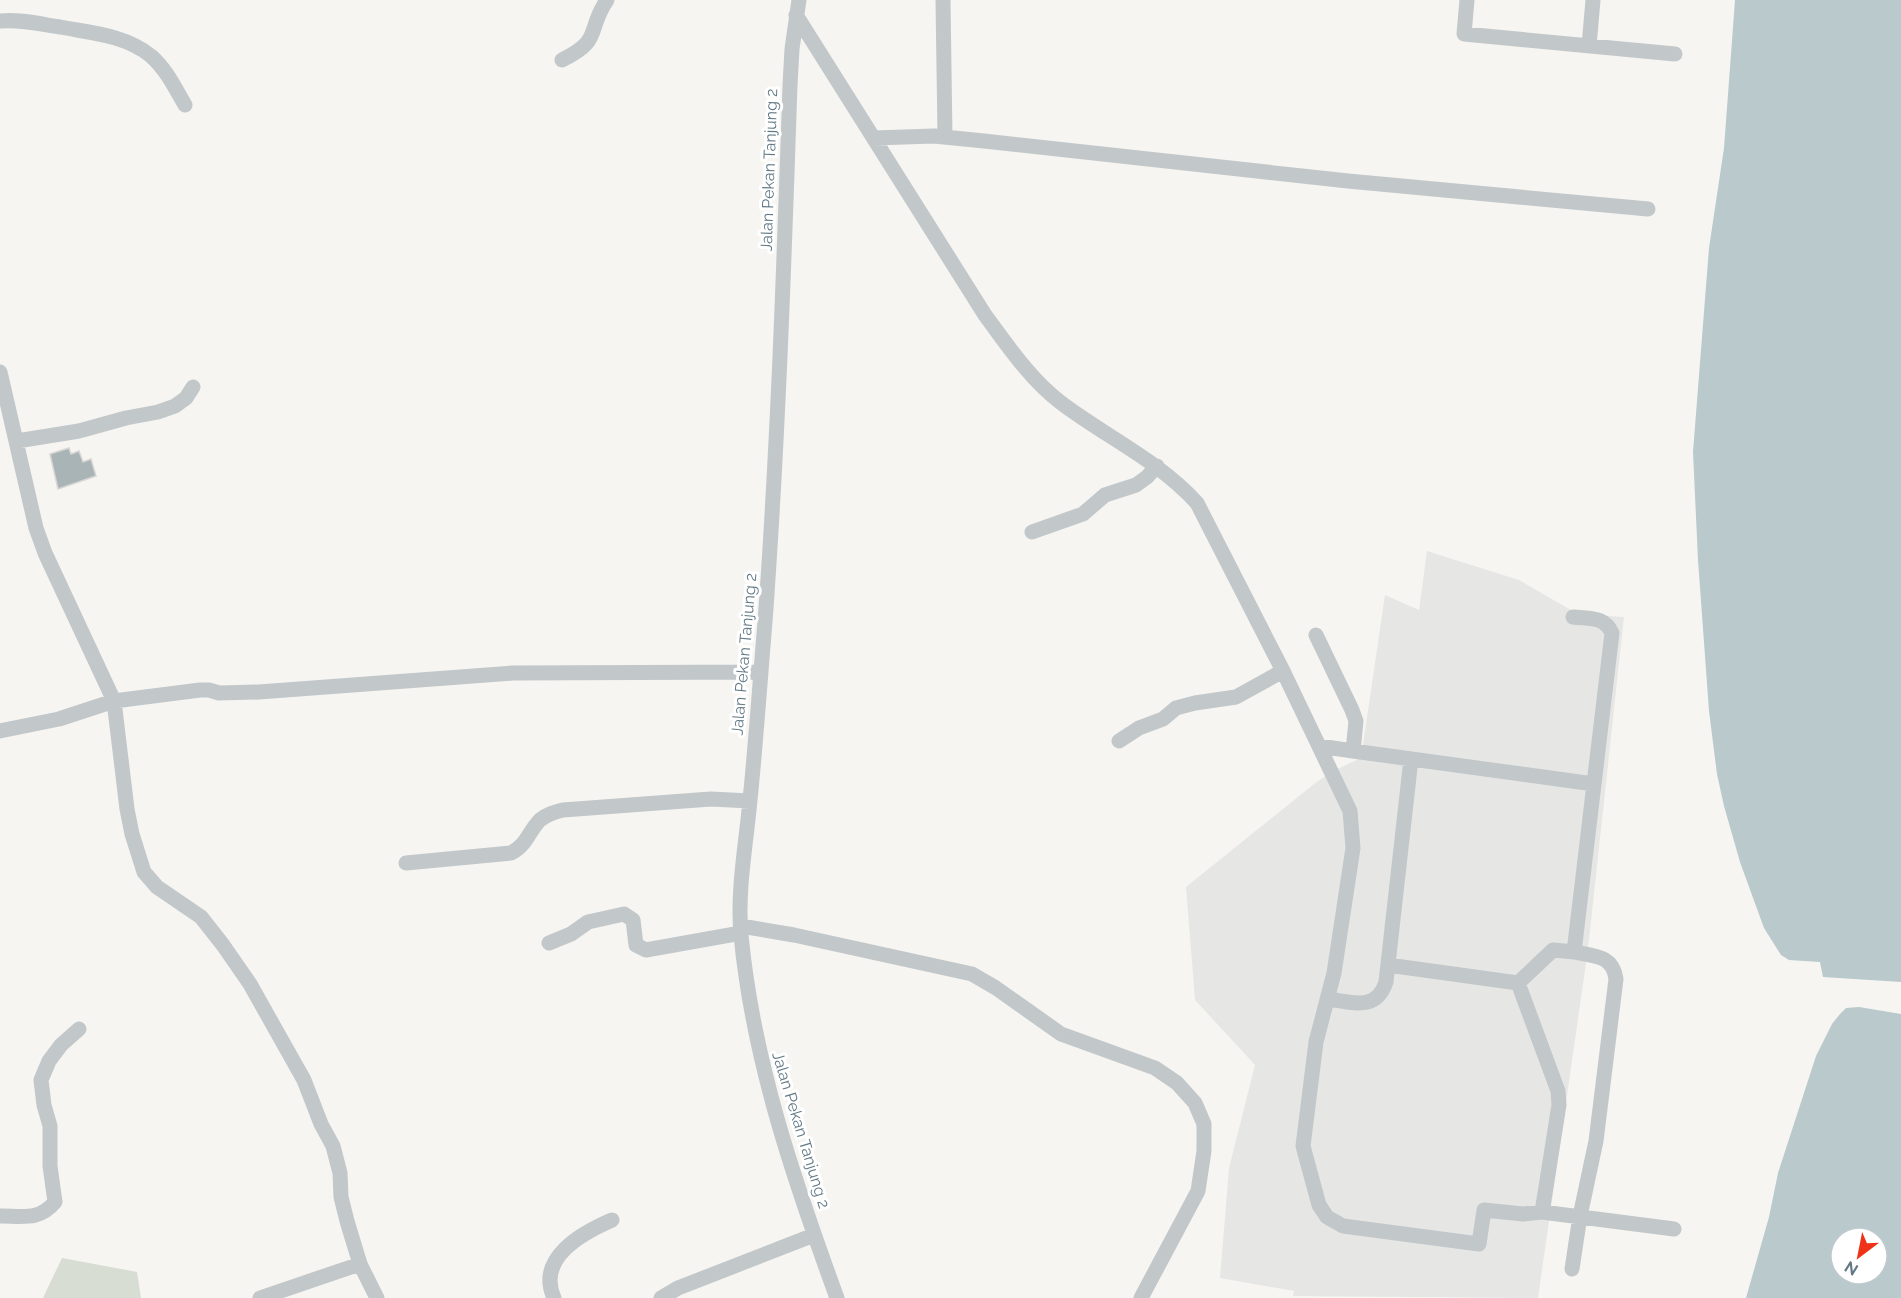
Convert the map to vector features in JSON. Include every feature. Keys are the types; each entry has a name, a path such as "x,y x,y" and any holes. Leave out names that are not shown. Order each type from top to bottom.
{"street":[{"path":"562,60 586,46 592,38 598,16 607,0"},
{"path":"943,0 945,137"},
{"path":"1467,0 1464,34 1675,54"},
{"path":"1589,46 1593,0"},
{"path":"798,8 874,138 985,315 1025,367 1043,388 1061,403 1157,466 1197,503 1350,811 1353,848 1334,973 1316,1042 1303,1146 1319,1205 1327,1217 1343,1226 1479,1244 1484,1210 1523,1214 1542,1212 1674,1229"},
{"name":"Jalan Pekan Tanjung 2","path":"798,8 790,85 781,356 772,525 740,904 741,930 757,1045 779,1127 837,1298"},
{"path":"0,21 25,21 110,36 131,43 151,56 165,71 185,105"},
{"path":"874,138 945,137 1360,182 1648,209"},
{"path":"0,372 36,528 45,553 114,701 127,809 144,872 157,888 201,917 223,945 250,984 304,1080 321,1124 333,1146 340,1173 341,1197 360,1264 377,1298"},
{"path":"17,441 79,431 158,412 175,406 186,398 192,387"},
{"path":"1032,532 1083,514 1104,495 1136,484 1147,477 1157,466"},
{"path":"1573,617 1603,621 1612,633 1574,952"},
{"path":"1316,635 1356,721 1353,751"},
{"path":"1119,741 1139,728 1163,719 1176,708 1236,697 1282,671"},
{"path":"0,731 59,719 114,701 200,690 219,693 259,692 513,673 761,672"},
{"path":"1319,746 1594,784"},
{"path":"1328,999 1362,1004 1371,1002 1383,991 1388,965 1411,759"},
{"path":"406,863 511,854 520,849 540,820 549,814 563,810 711,800 750,801"},
{"path":"549,943 571,934 588,922 624,914 633,920 636,945 646,950 741,930 804,937 972,974 996,988 1061,1034 1155,1068 1177,1083 1195,1103 1204,1124 1204,1150 1198,1191 1141,1298"},
{"path":"1518,983 1553,950 1599,957 1609,962 1615,970 1616,979 1596,1141 1580,1216 1572,1269"},
{"path":"1388,965 1518,983"},
{"path":"1518,983 1558,1091 1559,1105 1542,1212"},
{"path":"0,1216 30,1216 46,1212 55,1202 50,1166 50,1126 44,1105 41,1080 49,1061 61,1045 79,1029"},
{"path":"554,1298 551,1273 558,1258 570,1244 586,1232 612,1220"},
{"path":"661,1298 678,1288 814,1235"},
{"path":"260,1298 360,1264"}],"shaded area":[{"path":"1735,0 1901,0 1901,982 1823,977 1820,962 1789,960 1781,955 1764,928 1740,862 1717,774 1709,711 1693,452 1709,248 1724,148"},
{"path":"1427,551 1519,580 1578,614 1624,617 1588,949 1538,1298 1293,1296 1294,1291 1220,1278 1229,1168 1255,1065 1195,1000 1186,887 1314,784 1331,772 1361,758 1385,595 1419,610"},
{"path":"1859,1007 1901,1014 1901,1298 1746,1298 1769,1217 1778,1173 1816,1056 1832,1024 1846,1008"},
{"path":"62,1258 137,1272 141,1298 43,1298"}],"building":[{"path":"69,448 71,454 79,451 83,462 91,459 96,476 58,489 50,454"}]}
